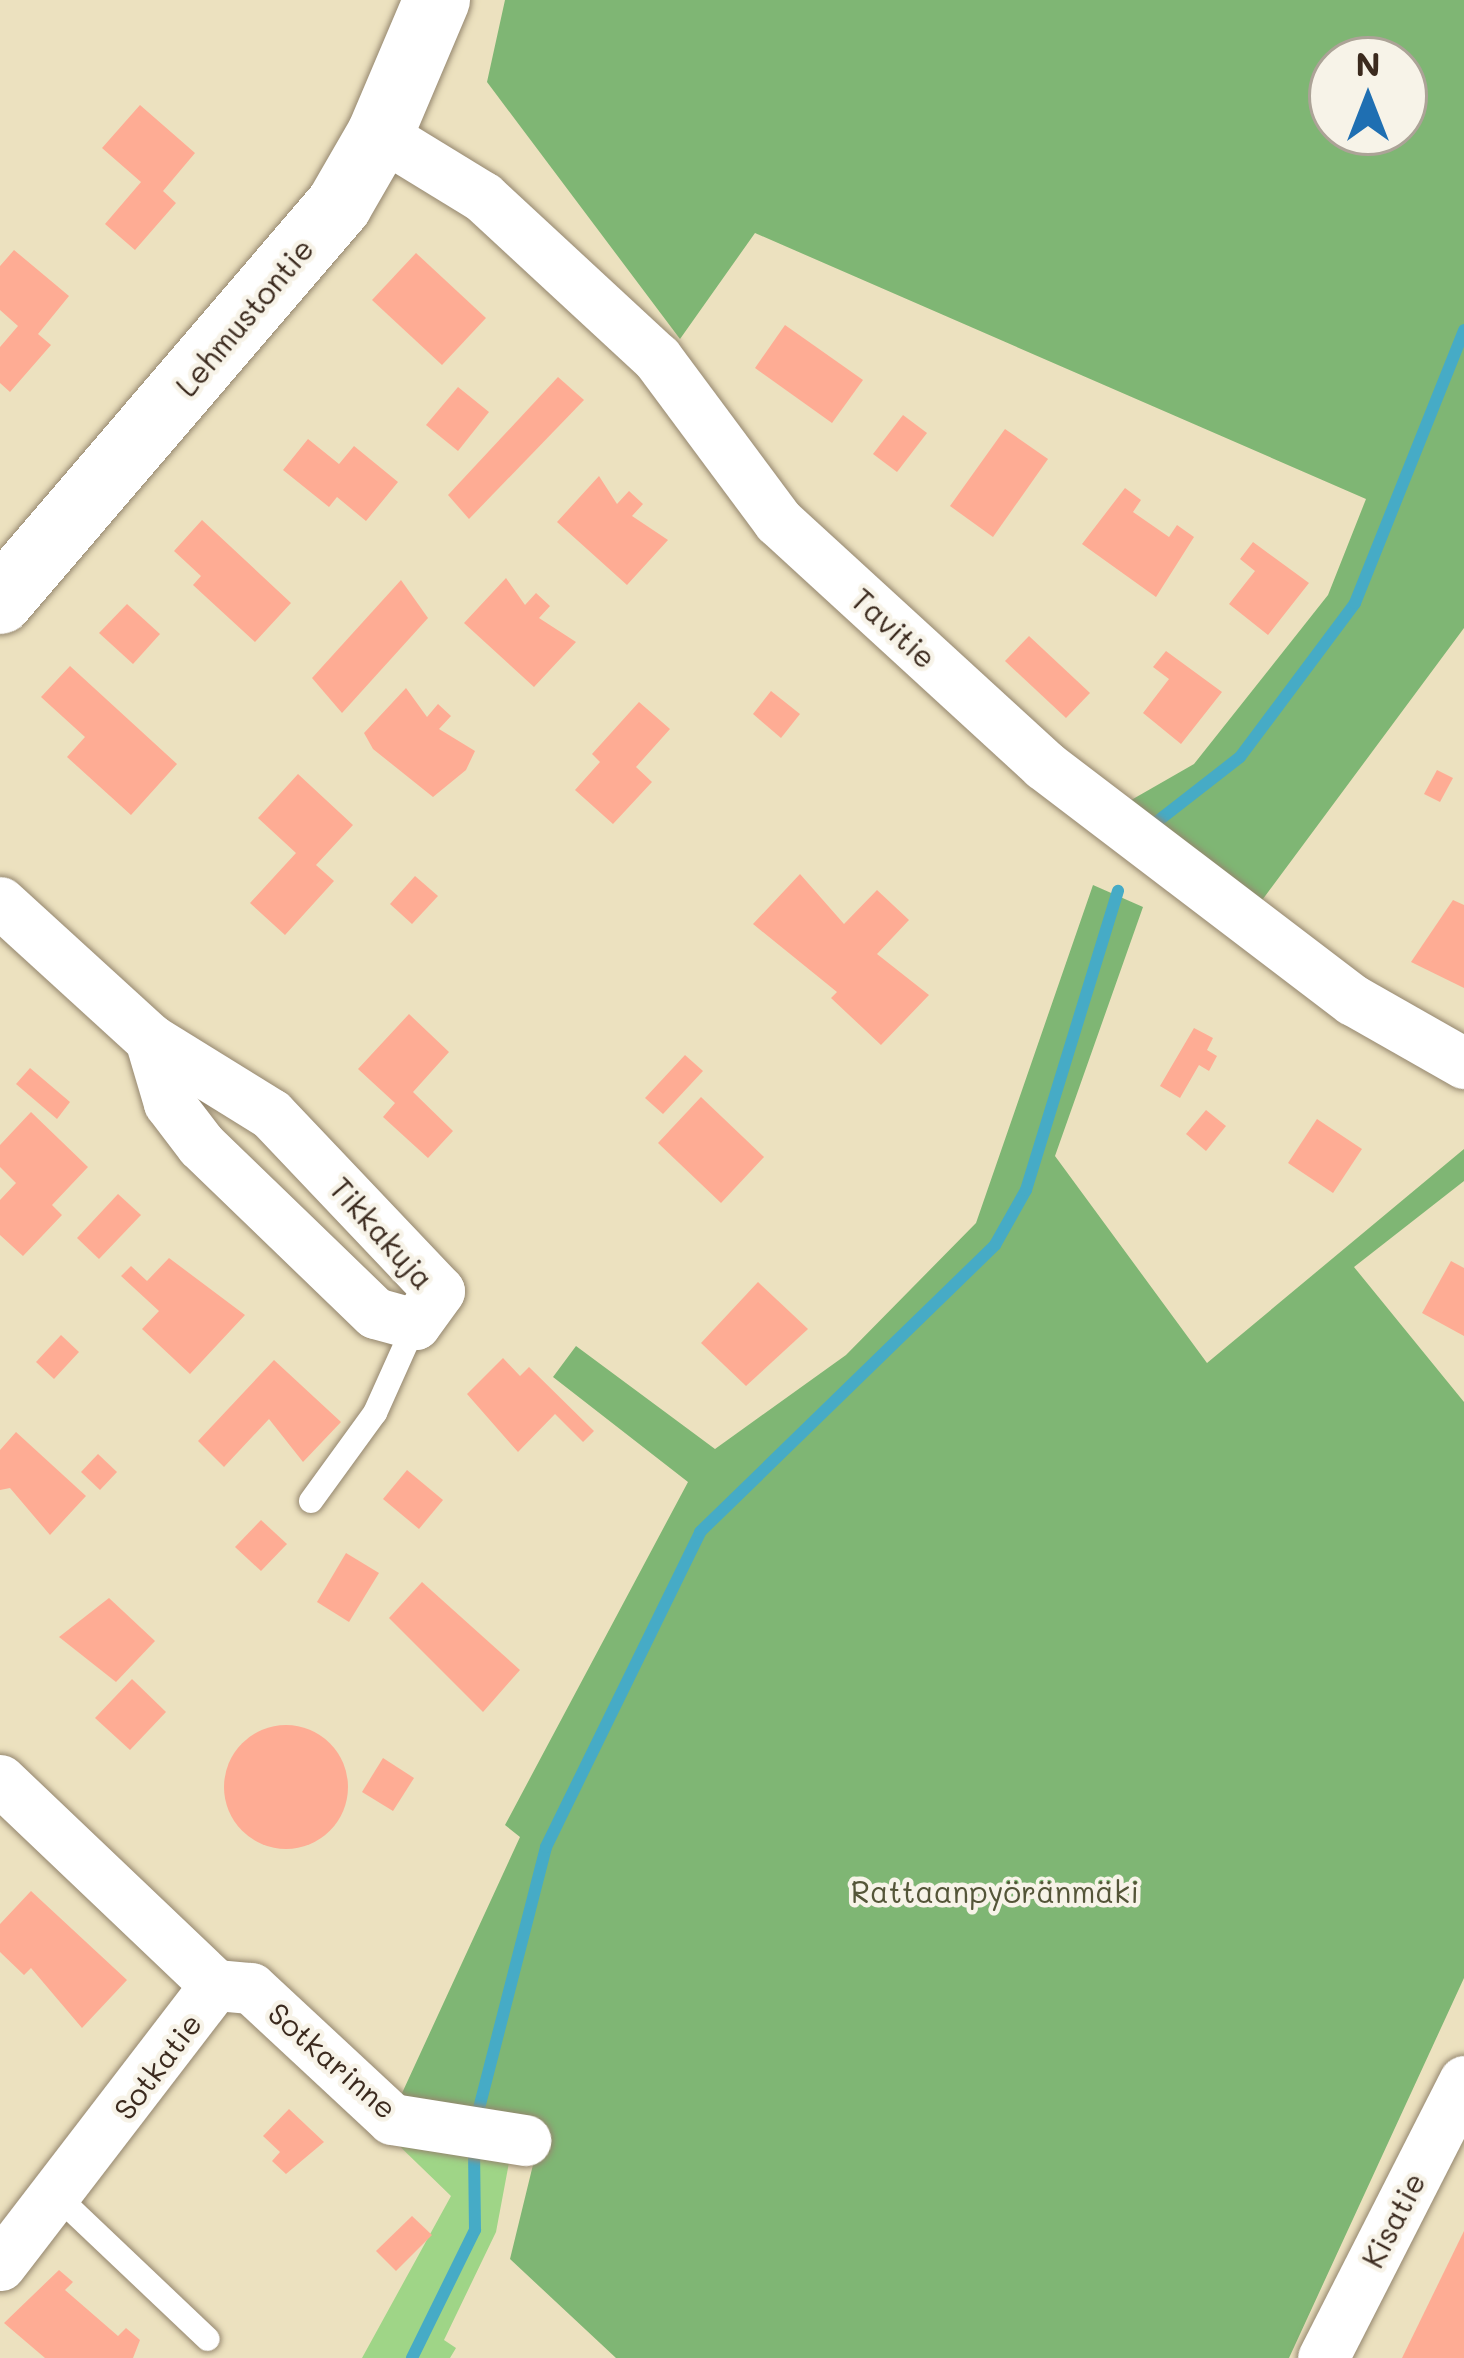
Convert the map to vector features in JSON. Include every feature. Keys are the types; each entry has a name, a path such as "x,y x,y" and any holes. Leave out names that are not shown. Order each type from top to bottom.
{"main road":[{"name":"Lehmustontie","path":"0,601 339,205 380,134 437,0"}],"street":[{"name":"Tavitie","path":"380,134 483,197 656,358 778,521 1044,765 1352,1000 1464,1063"},
{"name":"Tikkakuja","path":"0,902 150,1039 271,1114 439,1291 415,1324 375,1313 201,1145 169,1103 150,1039"},
{"name":"Sotkatie","path":"0,1780 215,1985 0,2265"},
{"name":"Sotkarinne","path":"215,1985 251,1988 392,2119 525,2140"},
{"name":"Kisatie","path":"1323,2358 1464,2081"}],"lane":[{"path":"310,1501 375,1412 415,1324"},
{"path":"56,2195 208,2339"}],"green space":[{"path":"505,0 1464,0 1464,628 1257,907 1126,803 1194,764 1328,595 1366,499 755,233 680,339 487,82"},
{"name":"Rattaanpyöränmäki","path":"1093,885 1143,907 1055,1156 1207,1363 1464,1149 1464,1181 1354,1267 1464,1402 1464,1978 1289,2358 616,2358 510,2259 541,2132 397,2104 520,1837 505,1825 688,1482 553,1377 576,1346 715,1449 846,1355 976,1223"},
{"path":"388,2135 511,2152 496,2232 444,2340 456,2348 450,2358 362,2358 451,2196"}],"building":[{"path":"140,105 195,153 163,191 176,203 135,250 105,224 141,182 102,148"},
{"path":"14,250 69,296 38,334 51,345 10,392 0,383 0,347 18,326 0,310 0,266"},
{"path":"416,253 486,318 442,365 372,300"},
{"path":"785,325 863,380 832,423 755,368"},
{"path":"558,377 584,400 469,519 448,495"},
{"path":"458,387 489,412 458,451 426,425"},
{"path":"903,415 927,433 897,472 873,454"},
{"path":"1005,429 1048,459 993,537 950,506"},
{"path":"308,439 339,464 354,446 398,482 366,521 337,497 329,507 283,470"},
{"path":"599,476 617,504 629,491 643,504 632,516 668,540 627,585 557,522"},
{"path":"1125,488 1141,500 1133,512 1169,537 1177,525 1194,537 1156,597 1082,544"},
{"path":"202,520 291,603 255,642 193,585 201,576 174,551"},
{"path":"1253,542 1309,583 1268,635 1229,604 1255,571 1240,559"},
{"path":"506,578 525,605 536,593 550,606 539,618 576,642 534,687 464,623"},
{"path":"401,580 428,618 342,713 312,678"},
{"path":"127,604 160,634 133,664 99,633"},
{"path":"1029,636 1090,693 1066,718 1005,661"},
{"path":"1166,651 1222,692 1181,744 1143,713 1169,679 1153,667"},
{"path":"70,666 177,764 131,815 67,757 85,737 41,697"},
{"path":"406,688 427,717 438,704 451,716 439,729 475,751 466,770 433,797 373,749 364,733"},
{"path":"771,691 800,714 781,738 753,714"},
{"path":"639,702 670,729 636,767 652,782 613,824 575,790 600,762 592,754"},
{"path":"1437,770 1453,778 1440,802 1424,794"},
{"path":"298,774 353,825 316,865 334,881 285,935 250,903 296,853 258,818"},
{"path":"800,874 844,924 877,890 909,920 877,954 929,995 881,1045 831,998 837,992 753,924"},
{"path":"415,876 438,896 412,924 390,904"},
{"path":"1453,900 1464,905 1464,988 1411,962"},
{"path":"409,1014 449,1052 413,1092 453,1131 428,1158 383,1117 395,1103 358,1069"},
{"path":"1194,1028 1213,1038 1207,1050 1217,1056 1209,1071 1199,1065 1180,1098 1160,1086"},
{"path":"685,1055 703,1071 663,1114 645,1098"},
{"path":"30,1068 70,1102 57,1119 16,1084"},
{"path":"701,1097 764,1157 721,1203 658,1143"},
{"path":"1206,1110 1226,1126 1206,1151 1186,1134"},
{"path":"31,1112 88,1167 52,1205 62,1215 23,1256 0,1235 0,1200 16,1183 0,1167 0,1145"},
{"path":"1317,1119 1362,1149 1333,1193 1288,1163"},
{"path":"118,1194 141,1215 99,1259 77,1238"},
{"path":"169,1258 245,1315 190,1374 142,1329 159,1311 121,1276 131,1266 147,1281"},
{"path":"1451,1261 1464,1268 1464,1336 1422,1313"},
{"path":"758,1282 808,1329 746,1386 701,1343"},
{"path":"61,1335 79,1352 54,1379 36,1362"},
{"path":"503,1358 520,1376 529,1367 594,1431 583,1442 555,1414 518,1452 467,1394"},
{"path":"274,1360 341,1422 303,1462 269,1419 224,1467 198,1441"},
{"path":"16,1432 86,1496 50,1535 10,1488 0,1490 0,1450"},
{"path":"98,1454 117,1472 100,1490 81,1472"},
{"path":"407,1470 443,1500 419,1529 383,1499"},
{"path":"261,1520 287,1544 261,1571 235,1547"},
{"path":"346,1553 379,1573 349,1622 317,1602"},
{"path":"422,1582 520,1670 483,1712 389,1618"},
{"path":"109,1598 155,1641 116,1682 59,1637"},
{"path":"132,1679 166,1712 130,1750 95,1718"},
{"path":"286,1725 310,1730 330,1743 343,1763 348,1787 343,1811 330,1831 310,1844 286,1849 262,1844 242,1831 229,1811 224,1787 229,1763 242,1743 262,1730"},
{"path":"383,1758 414,1778 393,1811 362,1792"},
{"path":"31,1891 127,1980 82,2028 31,1968 24,1975 0,1952 0,1924"},
{"path":"289,2109 324,2142 286,2174 272,2161 280,2152 263,2136"},
{"path":"412,2216 432,2235 396,2271 376,2251"},
{"path":"1464,2231 1464,2358 1402,2358"},
{"path":"59,2270 73,2282 65,2290 118,2336 126,2328 140,2340 133,2358 45,2358 4,2323"}],"waterway":[{"path":"1154,824 1240,757 1355,603 1464,330"},
{"path":"476,2120 546,1847 700,1532 995,1245 1026,1190 1118,891"},
{"path":"412,2358 475,2230 474,2146"}]}
